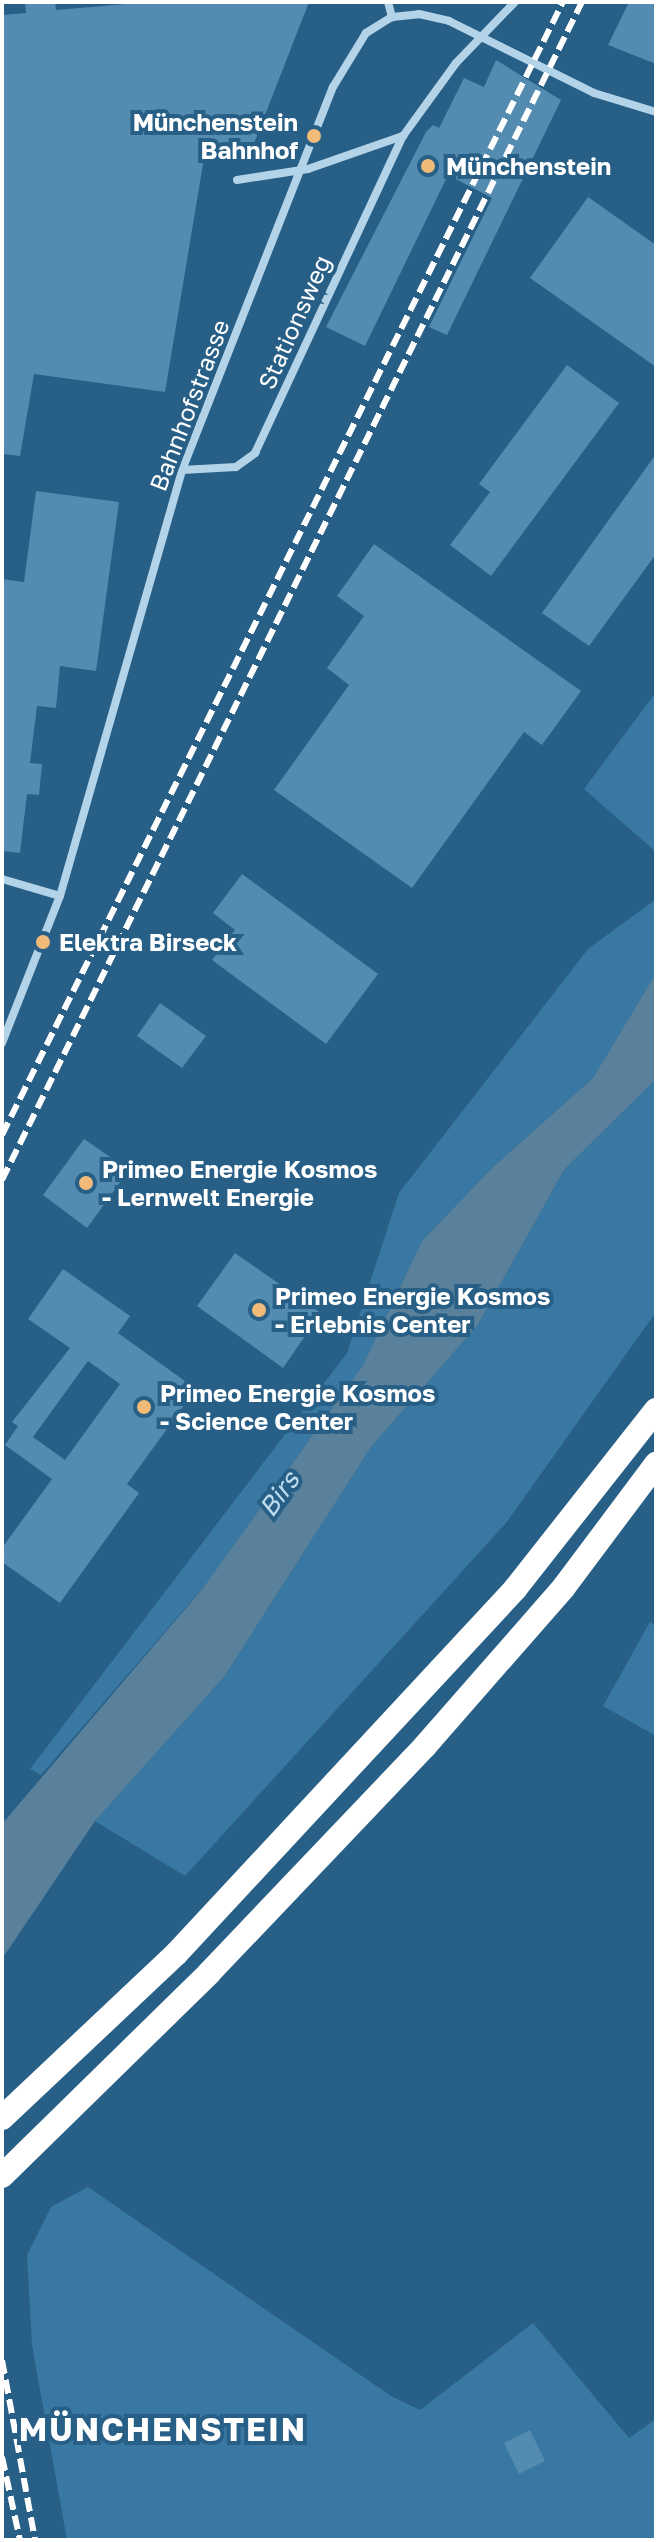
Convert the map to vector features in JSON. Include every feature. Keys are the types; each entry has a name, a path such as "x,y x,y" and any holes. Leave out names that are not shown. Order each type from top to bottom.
{"highway":[{"path":"2,2118 176,1954 515,1589 656,1410"},
{"path":"2,2176 209,1973 425,1746 564,1587 656,1464"}],"street":[{"path":"388,2 392,17 419,14 449,21 594,93 656,112"},
{"name":"Stationsweg","path":"182,470 236,467 255,453 403,136 456,63 515,2"},
{"name":"Bahnhofstrasse","path":"2,1043 60,896 182,470 333,87 366,33 392,17"},
{"path":"237,180 308,169 403,136"},
{"path":"2,879 60,896"}],"shaded area":[{"path":"656,692 656,852 584,789"},
{"path":"656,899 656,973 593,1078 491,1169 422,1241 363,1365 206,1584 41,1775 30,1769 347,1353 399,1193 588,949"},
{"path":"656,1079 656,1312 506,1523 185,1876 95,1821 224,1677 371,1447 477,1326 564,1170"},
{"path":"650,1622 656,1626 656,1736 603,1706"},
{"path":"88,2187 391,2396 420,2410 533,2323 629,2438 656,2419 656,2540 67,2540 32,2345 27,2255 51,2207"}],"water":[{"name":"Birs","path":"656,973 656,1079 564,1170 477,1326 371,1447 224,1677 95,1821 2,1959 2,1824 203,1588 363,1365 422,1241 491,1169 593,1078"}],"building":[{"path":"25,2 55,2 56,10 149,2 309,2 251,151 204,158 165,392 34,374 20,456 2,454 2,15 26,13"},
{"path":"629,2 656,2 656,64 608,45"},
{"path":"496,60 561,100 447,335 429,327 492,198 448,175 365,346 326,327 426,132 433,125 439,128 464,78 484,87"},
{"path":"588,197 656,245 656,367 530,278"},
{"path":"567,365 619,403 491,576 450,545 490,492 479,484"},
{"path":"656,454 656,554 589,646 542,613"},
{"path":"36,491 119,502 96,671 60,666 56,708 37,706 30,763 42,764 39,795 27,794 20,853 2,851 2,579 24,582"},
{"path":"374,544 581,691 542,745 524,732 412,888 274,790 349,685 327,668 364,616 337,596"},
{"path":"242,874 378,974 326,1044 212,960 235,930 213,913"},
{"path":"160,1003 206,1036 182,1068 137,1036"},
{"name":"Primeo Energie Kosmos - Lernwelt Energie","path":"84,1139 129,1170 87,1228 43,1195"},
{"name":"Primeo Energie Kosmos - Erlebnis Center","path":"235,1253 321,1313 283,1368 197,1306"},
{"path":"63,1269 130,1316 118,1333 196,1389 127,1484 139,1493 60,1603 2,1562 2,1548 52,1479 5,1445 18,1426 12,1422 70,1348 28,1319","holes":["88,1361 120,1384 65,1460 33,1437"]},
{"path":"530,2430 545,2461 519,2474 504,2443"}],"railway":[{"path":"2,1135 563,2"},
{"path":"2,1180 582,2"},
{"path":"2,2360 35,2540"},
{"path":"2,2457 20,2540"}],"place":[{"name":"Münchenstein Bahnhof","path":"314,136"},
{"name":"Münchenstein","path":"428,166"},
{"name":"Elektra Birseck","path":"43,942"},
{"name":"Primeo Energie Kosmos - Lernwelt Energie","path":"86,1183"},
{"name":"Primeo Energie Kosmos - Erlebnis Center","path":"259,1310"},
{"name":"Primeo Energie Kosmos - Science Center","path":"144,1407"}],"district":[{"name":"MÜNCHENSTEIN","path":"163,2429"}]}
